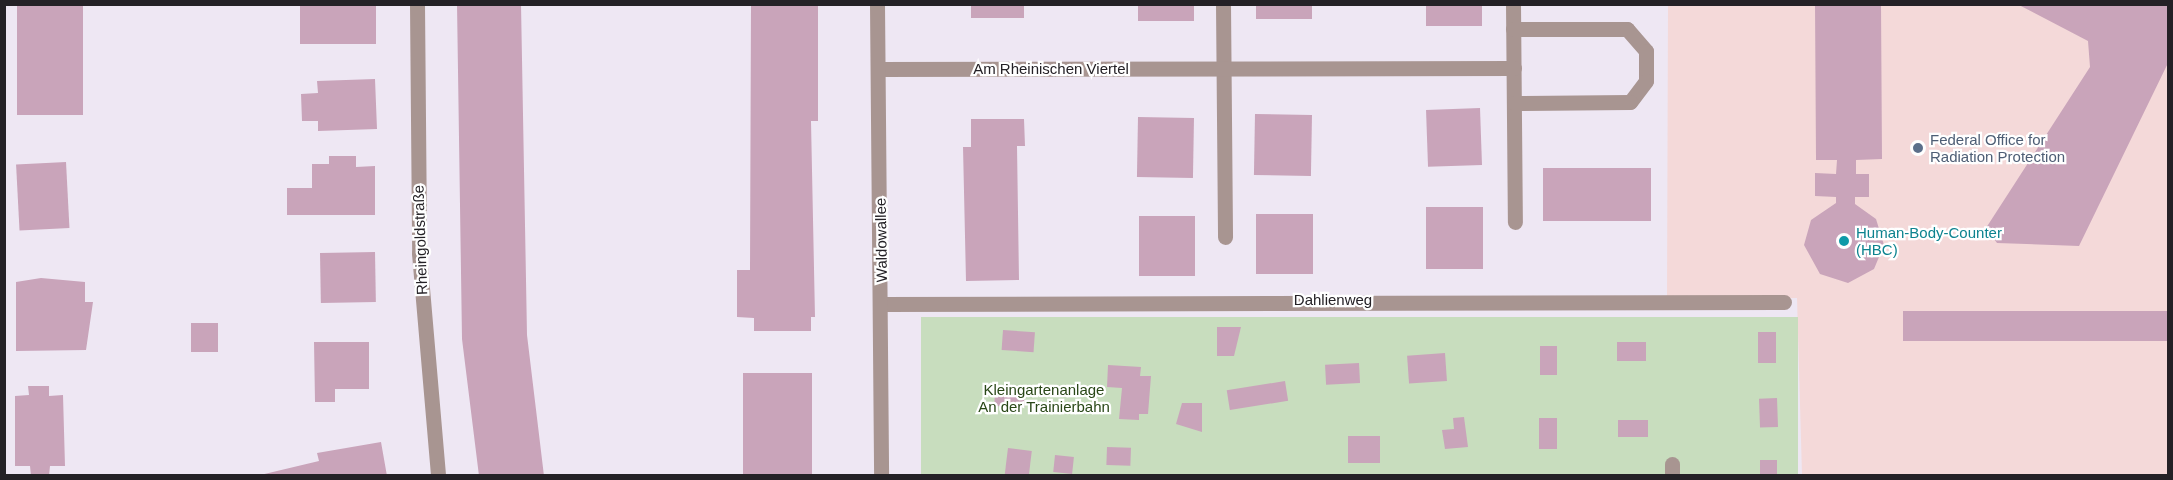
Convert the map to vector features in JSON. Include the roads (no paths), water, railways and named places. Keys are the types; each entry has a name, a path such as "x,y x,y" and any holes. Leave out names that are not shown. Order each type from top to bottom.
{"street":[{"name":"Rheingoldstraße","path":"417,4 419,253 438,476"},
{"name":"Waldowallee","path":"877,4 881,476"},
{"path":"1223,4 1225,237"},
{"path":"1513,4 1515,222"},
{"path":"1514,29 1628,29 1646,51 1646,81 1630,102 1514,103"},
{"name":"Am Rheinischen Viertel","path":"878,69 1514,68"},
{"name":"Dahlienweg","path":"881,304 1784,302"}],"place":[{"name":"Federal Office for Radiation Protection","path":"1918,148"},
{"name":"Human-Body-Counter (HBC)","path":"1844,241"}],"park label":[{"name":"Kleingartenanlage An der Trainierbahn","path":"1044,398"}]}
